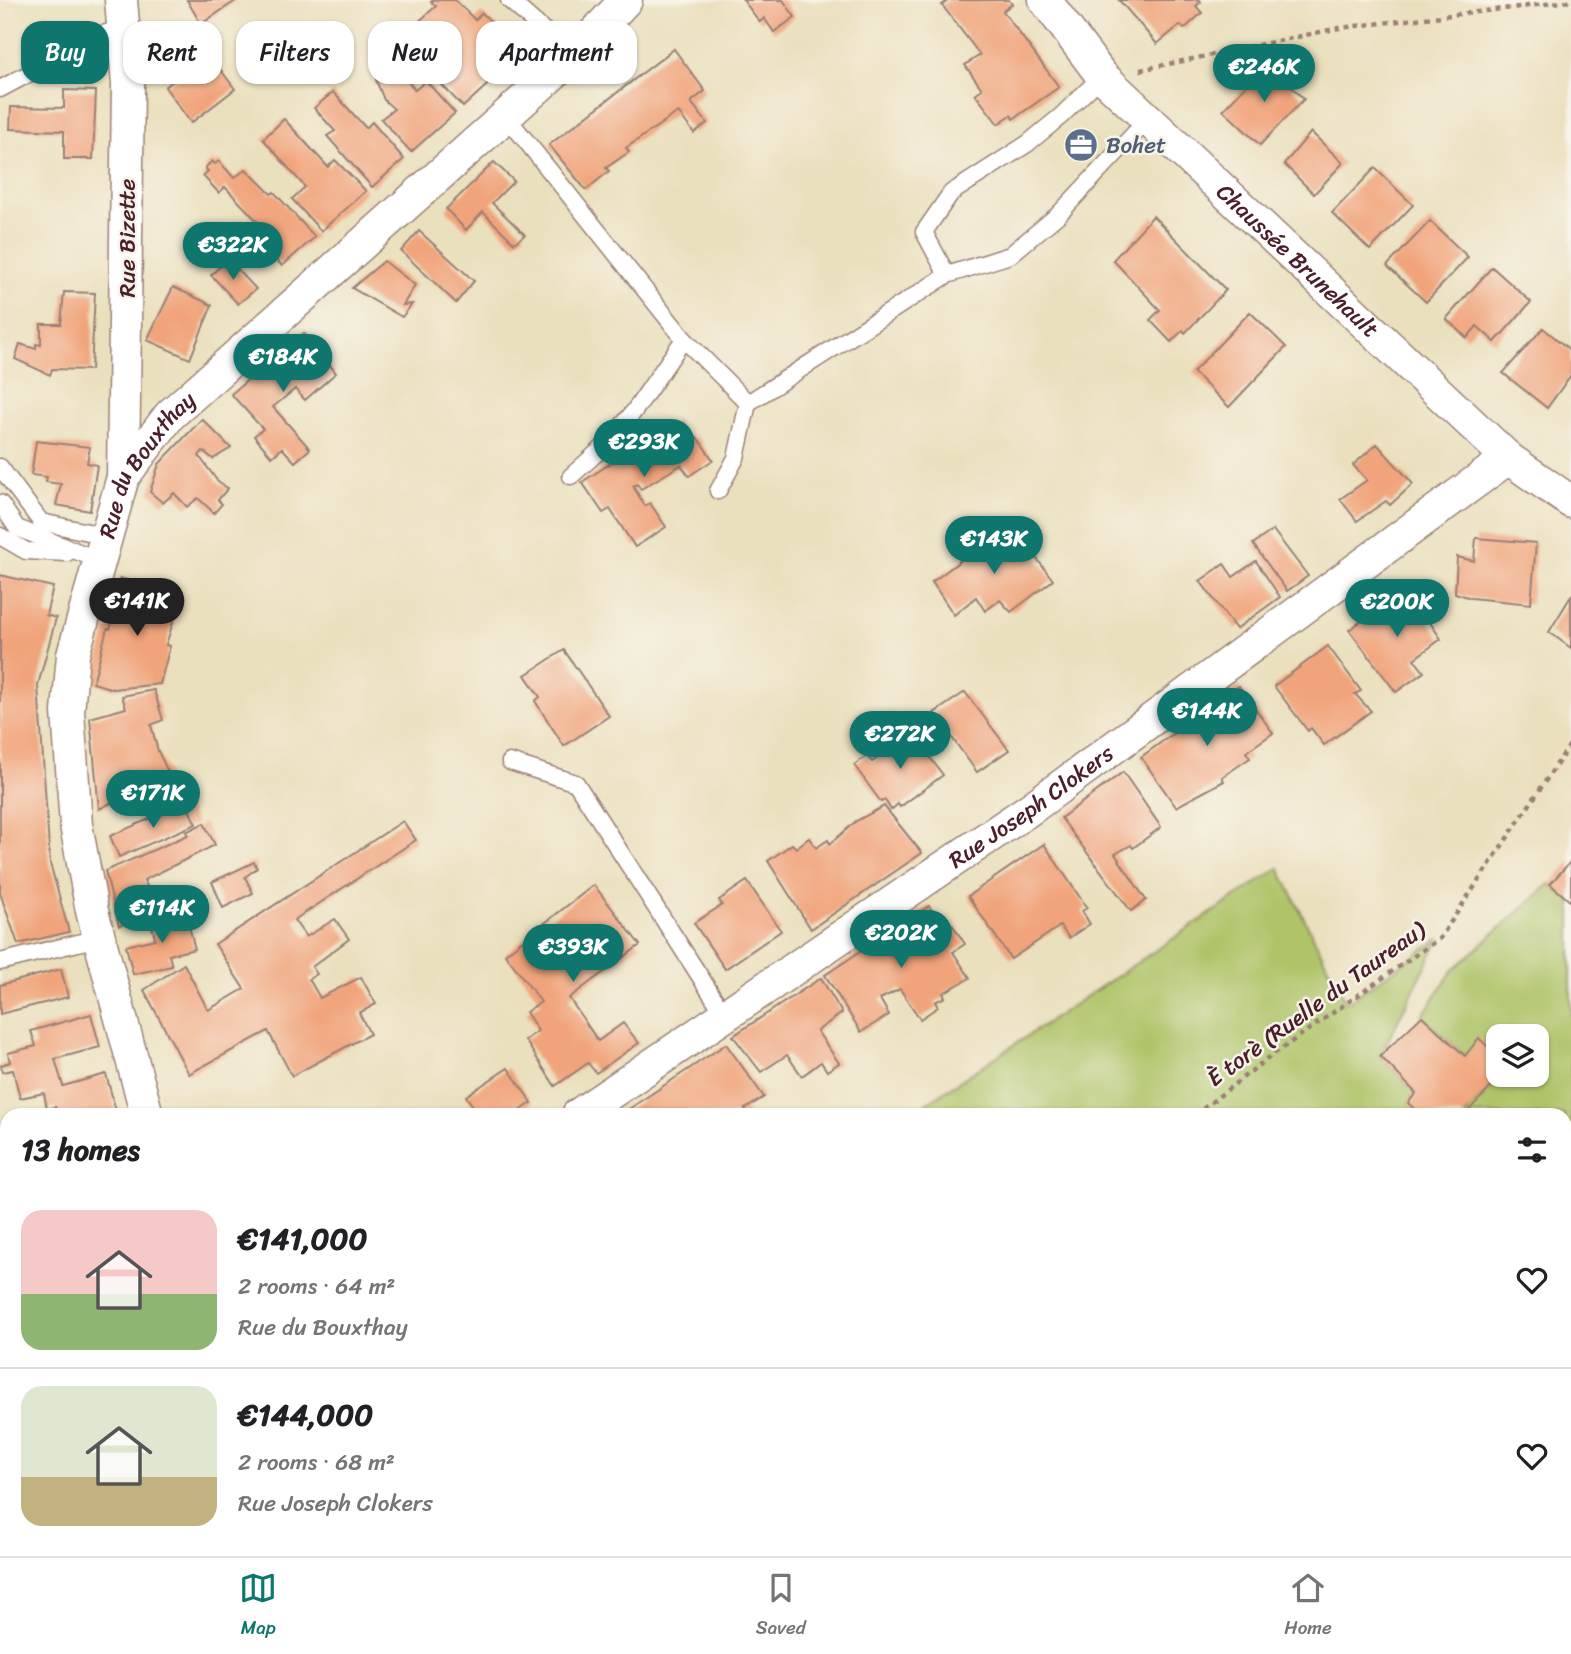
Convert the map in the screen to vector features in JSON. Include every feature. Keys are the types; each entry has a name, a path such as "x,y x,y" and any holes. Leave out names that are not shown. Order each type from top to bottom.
{"street":[{"name":"Rue du Bouxthay","path":"606,21 626,0"},
{"name":"Chaussée Brunehault","path":"1045,0 1106,78 1148,119 1508,458 1571,502"},
{"name":"Rue Bizette","path":"123,14 128,84 126,412 123,477"},
{"name":"Rue du Bouxthay","path":"145,1108 98,938 76,825 68,712 73,655 97,550 123,477 170,415 542,84"},
{"name":"Rue Joseph Clokers","path":"589,1108 1040,802 1508,458"}],"lane":[{"path":"509,0 533,21"},
{"path":"0,89 103,34 123,14"},
{"path":"947,275 924,232 951,192 1027,144 1106,78"},
{"path":"506,116 684,339 748,403"},
{"path":"718,491 736,458 748,403 947,275 1010,255 1059,214 1148,119"},
{"path":"571,476 608,443 635,410 684,339"},
{"path":"0,467 41,522 97,550"},
{"path":"0,503 17,528 97,550"},
{"path":"0,536 26,551 97,550"},
{"path":"510,762 576,783 726,1017"},
{"path":"0,962 98,938"}],"path":[{"path":"1106,78 1339,28 1571,1"},
{"name":"È torè (Ruelle du Taureau)","path":"1204,1108 1268,1058 1440,938 1571,743"}],"green space":[{"path":"1279,868 1346,1003 1440,938 1380,1056 1416,1093 1408,1103 1413,1108 919,1108"},
{"path":"1550,884 1571,902 1571,1108 1471,1108 1492,1087 1549,1087 1549,1024 1486,1024 1486,1057 1465,1056 1422,1016 1453,970"}],"building":[{"path":"187,0 237,0 206,21 199,21"},
{"path":"455,0 475,20 482,13 490,21 476,21 476,84 488,84 463,107 441,84 462,84 462,21 419,21 436,6 431,2"},
{"path":"743,0 783,0 795,17 774,32 764,18 760,22"},
{"path":"949,0 1009,0 1012,4 1003,11 1059,87 1013,119 1011,115 998,124 975,94 982,89 965,65 980,55 942,5"},
{"path":"1119,0 1200,0 1196,6 1202,13 1184,29 1180,25 1157,44"},
{"path":"674,49 705,91 691,102 707,123 694,133 678,112 626,148 629,152 606,168 609,171 586,190 549,145 628,84 637,84 637,77"},
{"path":"1267,63 1304,99 1260,145 1223,110"},
{"path":"222,72 235,89 191,123 165,87 169,84 222,84"},
{"path":"378,84 410,84 415,90 422,84 429,84 455,113 411,152 381,119 394,109 384,100"},
{"path":"64,90 96,91 93,159 64,159 64,131 10,129 11,107 64,108"},
{"path":"333,92 366,128 372,122 404,159 372,187 327,136 335,131 314,108"},
{"path":"284,119 328,167 335,160 366,191 321,231 292,199 305,187 263,139"},
{"path":"1311,132 1343,163 1314,194 1284,164"},
{"path":"212,161 215,164 219,161 234,178 246,169 271,194 274,192 315,237 282,266 250,229 258,222 225,187 219,193 203,176 208,171 205,168"},
{"path":"494,162 514,181 492,203 525,235 514,243 483,212 466,230 446,209"},
{"path":"1375,168 1413,205 1370,250 1332,213"},
{"path":"1153,216 1226,290 1185,333 1183,330 1171,342 1150,320 1160,310 1113,260"},
{"path":"1430,221 1468,257 1426,302 1387,266"},
{"path":"419,231 474,281 456,303 401,251"},
{"path":"228,259 256,289 238,304 211,275"},
{"path":"384,261 415,285 403,305 412,304 402,317 352,288"},
{"path":"1492,267 1531,302 1495,342 1477,326 1467,338 1446,319"},
{"path":"173,287 212,305 190,359 147,340"},
{"path":"64,292 95,293 91,370 52,369 50,375 15,359 20,344 36,349 36,344 41,345 41,324 61,324"},
{"path":"1250,312 1286,347 1229,407 1193,372"},
{"path":"1543,328 1571,351 1571,375 1547,408 1503,373"},
{"path":"304,333 336,373 305,400 295,389 273,407 310,449 295,462 282,448 272,457 254,436 263,429 231,394"},
{"path":"202,419 231,448 213,459 203,451 199,456 219,483 228,488 218,500 222,504 214,513 198,498 187,507 174,493 163,503 150,492 159,464"},
{"path":"676,421 688,441 697,437 713,460 689,476 681,465 641,489 637,484 633,486 645,506 650,503 666,527 635,547 610,509 603,513 582,482"},
{"path":"36,441 90,447 87,463 97,465 90,511 56,505 61,484 46,482 47,477 31,475"},
{"path":"1377,444 1413,484 1390,505 1386,501 1357,521 1340,499 1367,480 1353,465"},
{"path":"1015,530 1053,580 1011,612 1000,600 985,611 976,597 954,615 932,582 988,540 991,544"},
{"path":"1273,530 1308,576 1287,591 1253,544"},
{"path":"1476,538 1536,543 1531,604 1471,598 1455,593 1457,557 1474,561"},
{"path":"1256,561 1280,597 1236,629 1200,581 1224,564 1233,577"},
{"path":"0,575 53,587 46,615 56,618 38,685 50,863 69,932 18,944 0,893"},
{"path":"120,578 177,594 175,602 179,603 166,645 170,646 160,684 113,689 93,683 107,629 110,629 118,603 122,604 124,600 115,597"},
{"path":"1407,588 1441,639 1414,659 1424,672 1396,692 1349,630"},
{"path":"1571,596 1571,648 1549,632"},
{"path":"1328,646 1361,691 1355,694 1371,711 1324,745 1311,728 1308,731 1274,686"},
{"path":"564,650 609,716 564,746 535,701 540,697 525,675"},
{"path":"1239,686 1273,733 1246,752 1250,758 1222,777 1224,781 1176,807 1141,757"},
{"path":"154,690 163,720 151,725 158,751 169,774 99,809 90,718 126,708 122,696"},
{"path":"965,692 1009,750 977,772 934,713"},
{"path":"909,729 943,775 900,807 898,804 891,810 885,800 881,802 854,765 867,756 872,762 887,752 884,747"},
{"path":"1123,772 1161,827 1133,848 1131,845 1115,854 1146,900 1131,911 1061,818"},
{"path":"186,803 196,824 119,857 110,836"},
{"path":"884,806 922,853 811,929 768,861 792,844 796,848 809,838 816,848 828,840 830,844 856,821"},
{"path":"403,821 416,840 294,920 306,937 335,919 349,939 312,967 317,974 309,979 320,998 361,977 376,1004 359,1013 370,1034 292,1076 268,1031 189,1074 144,990 184,964 208,1010 244,989 215,944"},
{"path":"204,823 215,845 144,880 157,908 119,926 105,871 188,835 186,832"},
{"path":"1044,844 1087,908 1082,911 1090,924 1069,938 1060,926 1011,959 968,896"},
{"path":"1571,861 1571,902 1550,884"},
{"path":"254,862 257,868 245,877 253,893 223,908 212,882"},
{"path":"747,881 781,931 725,969 694,923 722,905 719,900"},
{"path":"594,885 640,945 569,998 598,1041 623,1023 639,1043 596,1073 588,1063 555,1086 525,1040 538,1031 526,1012 541,1002 505,954"},
{"path":"929,906 944,929 952,924 965,944 953,952 970,978 943,993 945,997 935,1002 938,1007 920,1019 900,989 880,999 889,1015 861,1032 825,975"},
{"path":"185,911 195,949 169,955 172,966 133,974 126,946 155,939 152,925 165,922 163,917"},
{"path":"61,969 68,997 0,1014 0,985"},
{"path":"821,978 842,1013 817,1031 839,1063 827,1071 821,1062 802,1076 787,1055 761,1072 733,1036"},
{"path":"91,1014 100,1047 55,1059 63,1086 106,1074 115,1108 47,1108 44,1093 20,1098 13,1070 2,1072 1,1065 10,1062 8,1053 36,1046 31,1031"},
{"path":"1422,1016 1465,1056 1479,1038 1486,1045 1486,1087 1491,1087 1471,1108 1413,1108 1408,1103 1416,1093 1380,1056"},
{"path":"726,1044 764,1097 747,1108 630,1108"},
{"path":"508,1068 532,1103 524,1108 474,1108 466,1096"}],"place":[{"name":"Bohet","path":"1081,145"}]}
